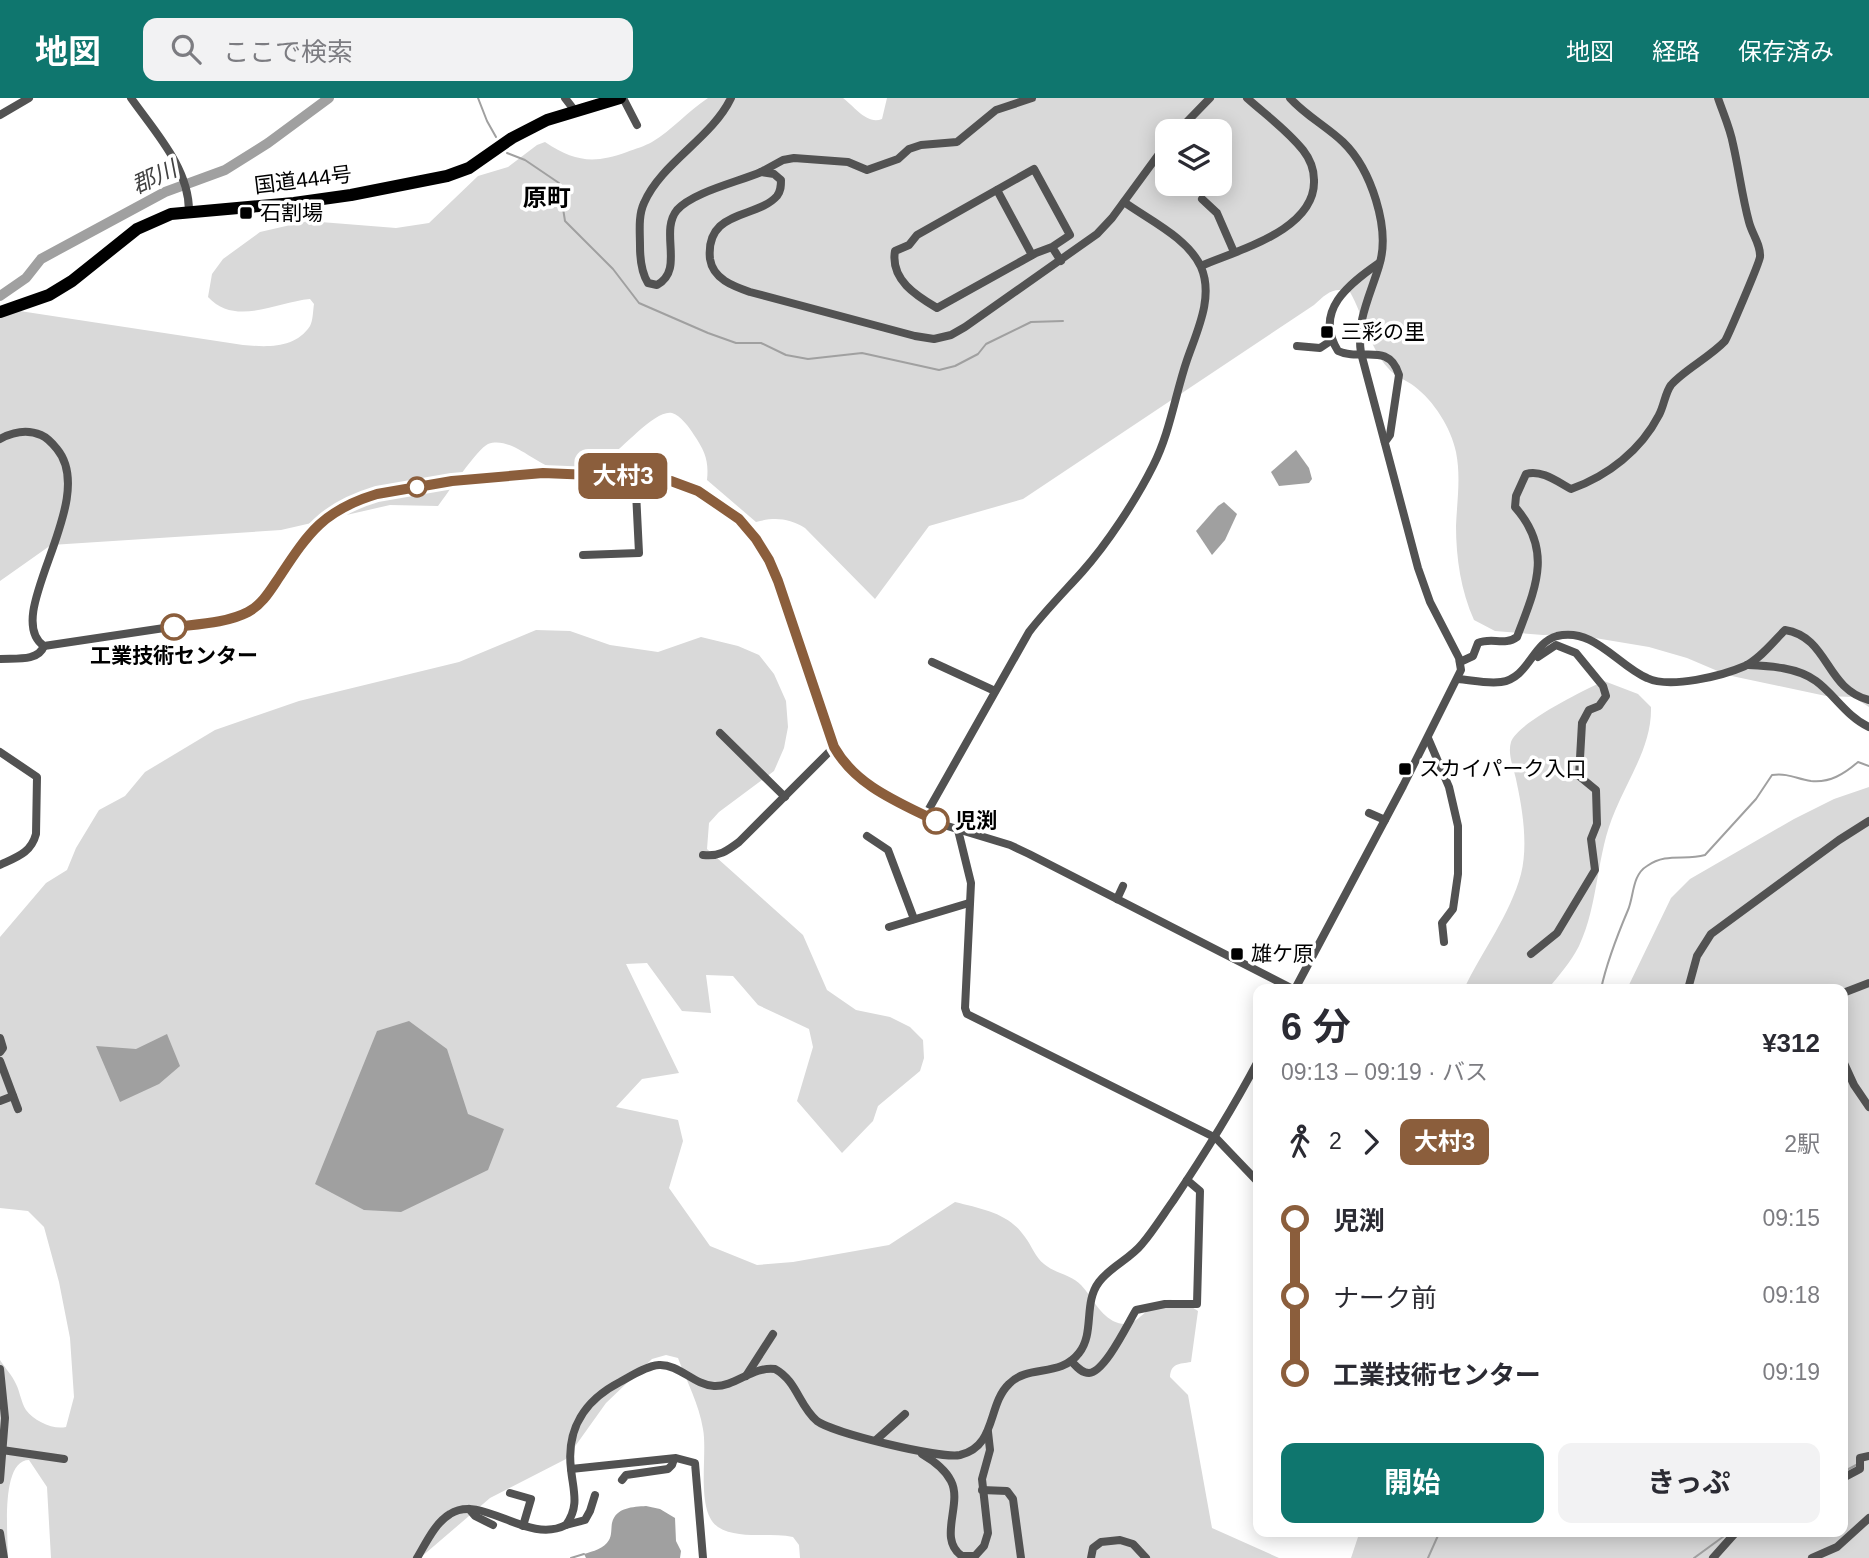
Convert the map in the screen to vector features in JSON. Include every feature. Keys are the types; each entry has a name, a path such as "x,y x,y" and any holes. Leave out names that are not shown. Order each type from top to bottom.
{"highway":[{"name":"国道444号","path":"0,312 49,295 72,281 137,229 171,214 340,196 447,176 469,168 512,138 547,120 622,98"}],"street":[{"path":"0,115 29,98"},
{"path":"131,98 173,156 189,195 189,211"},
{"path":"565,98 575,111"},
{"path":"622,98 637,125"},
{"path":"731,98 643,204 639,222 640,258 643,276 648,283 657,285 665,281 670,272 671,219 696,197 761,172 783,160 794,158 848,162 867,170 898,159 909,149 921,145 957,142 996,110 1028,99"},
{"path":"1190,119 1210,98"},
{"path":"1201,266 1297,220 1313,195 1313,166 1304,151 1247,98"},
{"path":"1290,98 1346,145 1362,169 1382,220 1384,237 1380,262 1363,308 1360,326 1362,353 1418,568 1430,602 1460,662 1461,670 1428,738 1297,984"},
{"path":"1460,662 1473,656 1478,643 1484,640 1503,642 1517,637 1531,600 1539,564 1533,538 1515,506 1516,496 1526,474 1531,472 1544,475 1571,489 1588,483 1610,469 1634,450 1658,417 1671,386 1725,341 1732,330 1760,258 1759,246 1749,224 1732,140 1718,98"},
{"path":"761,172 774,174 781,180 781,188 776,197 735,216 714,233 710,246 710,262 718,275 729,285 750,292 903,333 934,338 951,335 965,327 1097,234 1155,159"},
{"path":"1034,169 1070,234 1052,247 1032,255 937,308 910,292 897,270 895,251 909,244 917,235 1034,169"},
{"path":"997,190 1032,255"},
{"path":"1202,199 1217,213 1234,252"},
{"path":"925,816 1028,632 1098,551 1154,464 1202,317 1206,296 1201,266 1178,240 1124,202"},
{"path":"1052,247 1061,261"},
{"path":"1380,262 1362,275 1335,303 1331,316 1332,340 1338,351 1345,354 1385,356 1397,368 1399,375 1390,435 1385,442"},
{"path":"1297,346 1320,348 1332,340"},
{"path":"0,439 15,432 29,432 43,435 52,443 61,454 65,468 64,480 55,504"},
{"path":"24,638 44,646 65,645 219,620 249,612 264,601 306,537 336,510 355,500 377,494 501,475 543,473 671,481 698,491 739,519 756,539 778,581 834,747 852,772 867,785 958,830 1023,850 1284,984"},
{"path":"582,474 584,485 636,492 639,553 583,555"},
{"path":"1747,665 1785,630 1799,632 1811,640 1846,689 1869,700"},
{"path":"1458,679 1502,682 1521,673 1544,643 1557,636 1576,635 1593,641 1646,678 1663,683 1678,684 1747,665 1777,667 1815,680 1869,727"},
{"path":"1531,954 1557,933 1595,870 1591,839 1597,824 1597,790 1579,776 1582,723 1589,710 1599,706 1606,696 1603,686 1576,653 1556,645 1532,660"},
{"path":"0,660 37,657 44,646"},
{"path":"932,663 995,691"},
{"path":"720,733 785,797"},
{"path":"1428,738 1449,787 1458,826 1456,886 1453,909 1442,923 1444,942"},
{"path":"703,855 725,853 739,842 834,747"},
{"path":"0,752 37,776 34,842 25,853 0,865"},
{"path":"1369,813 1385,820"},
{"path":"1689,984 1697,957 1711,934 1869,821"},
{"path":"958,830 971,883 965,1008 967,1014 1216,1138 1253,1177"},
{"path":"867,836 888,850 914,919"},
{"path":"1117,899 1123,886"},
{"path":"889,927 969,903"},
{"path":"1848,991 1869,983"},
{"path":"0,1052 3,1048 2,1036"},
{"path":"0,1061 18,1109"},
{"path":"566,1525 575,1508 571,1441 575,1426 591,1402 616,1384 649,1367 659,1365 669,1366 704,1385 715,1387 775,1368 795,1387 816,1420 831,1429 936,1454 960,1455 980,1443 988,1432 1007,1385 1023,1375 1060,1368 1080,1352 1097,1284 1142,1244 1216,1138 1253,1070"},
{"path":"1848,1072 1869,1107"},
{"path":"0,1101 13,1096"},
{"path":"1071,1361 1081,1371 1088,1373 1100,1368 1136,1310 1165,1304 1197,1304 1199,1191 1187,1180"},
{"path":"746,1376 773,1334"},
{"path":"0,1368 5,1418 0,1480"},
{"path":"876,1440 905,1415"},
{"path":"917,1451 943,1469 953,1483 955,1502 950,1533 952,1544 962,1556 975,1556 984,1546 988,1533 982,1490 983,1470 990,1450 988,1432"},
{"path":"2,1450 64,1459"},
{"path":"571,1469 674,1459 695,1463 703,1558"},
{"path":"622,1480 626,1475 668,1468 674,1459"},
{"path":"1848,1474 1863,1461"},
{"path":"982,1490 1007,1491 1013,1499 1021,1558"},
{"path":"510,1493 531,1499 523,1526"},
{"path":"417,1558 441,1522 461,1509 547,1531 585,1520 594,1495"},
{"path":"469,1509 475,1516 493,1525"},
{"path":"1812,1558 1837,1548 1869,1518"},
{"path":"0,1533 4,1558"},
{"path":"1713,1558 1732,1537"},
{"path":"1091,1558 1093,1548 1101,1542 1120,1540 1133,1544 1146,1558"}],"shaded area":[{"path":"708,98 843,98 861,114 871,120 877,120 882,119 887,98 1869,98 1869,707 1853,697 1826,696 1727,675 1687,658 1649,647 1571,634 1543,635 1495,631 1474,620 1458,562 1458,471 1450,434 1428,399 1393,373 1381,360 1350,292 1339,290 1326,294 1314,305 1023,499 929,526 875,599 805,528 781,519 756,522 707,480 707,462 701,446 684,422 672,413 657,417 608,458 580,469 553,468 506,444 488,444 470,462 438,506 390,505 281,530 51,545 0,581 0,308 243,345 271,346 289,343 304,334 310,326 314,304 310,299 244,312 219,306 208,297 212,274 223,259 260,232 308,221 396,228 429,223 478,176 508,167 537,145 545,142 566,154 585,159 604,158 652,142"},
{"path":"1296,450 1309,468 1312,479 1309,483 1279,486 1271,472"},
{"path":"1224,502 1237,514 1225,540 1212,555 1196,531"},
{"path":"536,630 570,631 610,645 658,652 701,637 738,646 759,655 774,674 786,701 788,727 784,748 774,771 719,812 709,823 707,849 803,935 827,990 856,1010 890,1017 910,1027 923,1040 924,1058 920,1071 878,1106 873,1121 842,1153 797,1101 813,1047 809,1029 758,1005 733,976 706,975 711,1013 682,1011 647,963 626,964 679,1073 642,1079 616,1107 678,1120 683,1141 669,1188 710,1246 757,1265 793,1262 889,1245 955,1202 994,1213 1011,1222 1041,1261 1077,1282 1103,1314 1113,1321 1124,1324 1133,1322 1158,1303 1168,1300 1181,1302 1198,1311 1191,1362 1174,1367 1170,1377 1188,1395 1212,1528 1279,1558 800,1558 799,1545 793,1537 744,1535 726,1531 711,1519 704,1496 704,1440 701,1420 678,1358 666,1355 652,1359 606,1403 566,1459 490,1498 420,1558 51,1558 47,1487 29,1460 20,1463 13,1472 7,1518 8,1558 0,1558 0,1360 14,1381 26,1410 44,1424 66,1427 74,1397 70,1338 44,1227 28,1211 0,1208 0,937 46,883 67,870 76,848 99,810 125,796 145,772 215,730 299,701 459,662"},
{"path":"1604,681 1638,694 1651,707 1644,748 1615,811 1604,844 1586,930 1569,963 1552,984 1466,984 1510,904 1521,874 1523,817 1511,758 1511,742 1525,726 1567,699"},
{"path":"1869,787 1869,1558 1351,1558 1358,1537 1848,1537 1848,984 1629,984 1671,898 1690,879 1834,799"},
{"path":"409,1021 447,1049 468,1114 504,1129 488,1170 401,1212 364,1210 315,1184 377,1031"},
{"path":"167,1034 180,1066 159,1084 120,1102 96,1046 136,1049"},
{"path":"646,1506 660,1509 675,1518 680,1558 586,1558 584,1554 607,1543 617,1514 626,1509"}],"waterway":[{"name":"郡川","path":"0,296 26,278 41,259 165,192 225,170 268,143 329,98"},
{"path":"478,98 496,137"},
{"path":"507,153 525,160 559,183 565,221 613,269 639,303 736,343 761,343 786,355 808,359 862,353 939,370 955,366 978,354 986,344 1031,322 1063,321"},
{"path":"1602,984 1636,880 1642,870 1662,859 1705,855 1756,799 1772,775 1824,781 1836,777 1858,762 1869,766"},
{"path":"1848,1469 1858,1464"},
{"path":"1428,1558 1437,1537"},
{"path":"1694,1558 1723,1537"},
{"path":"571,1558 584,1554"}],"bus line":[{"name":"大村3","path":"174,627 231,618 249,612 264,601 306,537 319,523 355,500 452,481 513,474 607,475 671,481 698,491 739,519 769,560 834,747 841,760 867,785 936,821"}],"place":[{"name":"石割場","path":"246,213"},
{"name":"三彩の里","path":"1327,332"},
{"name":"工業技術センター","path":"174,627"},
{"name":"スカイパーク入口","path":"1405,769"},
{"name":"児渕","path":"936,821"},
{"name":"雄ケ原","path":"1237,954"}],"district":[{"name":"原町","path":"547,198"}]}
